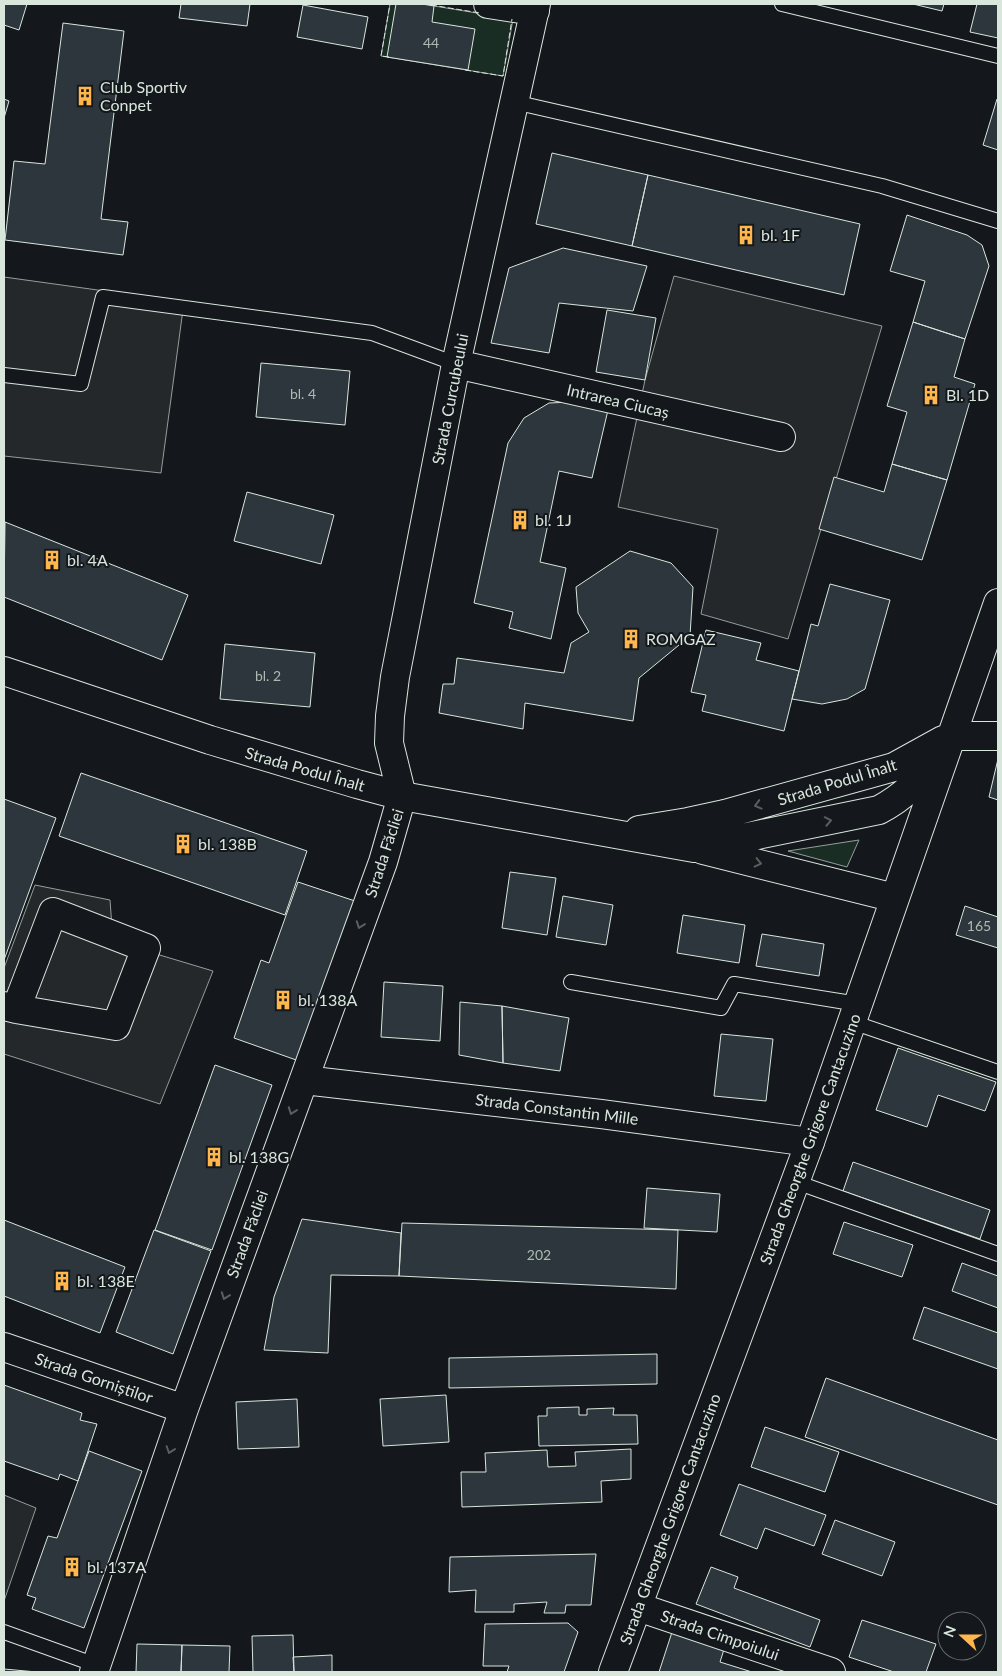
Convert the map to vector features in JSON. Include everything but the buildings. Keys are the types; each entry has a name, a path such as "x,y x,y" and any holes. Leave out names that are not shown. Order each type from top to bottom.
{"street":[{"path":"488,4 536,7"},
{"name":"Strada Curcubeului","path":"402,796 389,743 395,677 456,364 536,7"},
{"name":"Intrarea Ciucaș","path":"456,364 781,437"},
{"name":"Strada Gheorghe Grigore Cantacuzino","path":"613,1672 796,1182 998,603"},
{"name":"Strada Podul Înalt","path":"4,671 210,740 402,796 694,848 879,810 894,802 911,789 951,736"},
{"path":"951,736 998,736"},
{"name":"Strada Podul Înalt","path":"615,834 725,814 894,767 951,736"},
{"name":"Strada Făcliei","path":"95,1669 184,1409 383,862 402,796"},
{"path":"694,848 895,898"},
{"path":"53,912 146,948 116,1026 10,1007 53,912"},
{"name":"Strada Constantin Mille","path":"304,1080 601,1114 810,1142"},
{"name":"Strada Gorniștilor","path":"4,1347 184,1409"},
{"name":"Strada Cimpoiului","path":"638,1606 831,1672"}],"lane":[{"path":"782,4 998,56"},
{"path":"514,102 882,186 998,221"},
{"path":"4,375 81,384 103,297 372,334 456,364"},
{"path":"571,982 720,1008 734,984 855,1013 998,1072"},
{"path":"796,1182 998,1254"},
{"path":"4,1632 95,1669"}],"green space":[{"path":"390,4 422,4 513,19 503,76 381,56"},
{"path":"859,840 847,867 788,851"}],"shaded area":[{"path":"674,276 882,326 788,639 701,614 718,529 618,507 645,380"},
{"path":"4,277 184,302 161,473 4,456"},
{"path":"35,885 110,900 113,941 213,971 160,1104 4,1054 4,968"},
{"path":"4,1495 36,1508 4,1601"}],"fence":[{"path":"389,57 381,56 390,4"},
{"path":"431,5 480,13"},
{"path":"465,70 503,76 512,19"}],"place":[{"name":"Club Sportiv Conpet","path":"85,96"},
{"name":"bl. 1F","path":"746,235"},
{"name":"Bl. 1D","path":"931,395"},
{"name":"bl. 1J","path":"520,520"},
{"name":"bl. 4A","path":"52,560"},
{"name":"ROMGAZ","path":"631,639"},
{"name":"bl. 138B","path":"183,844"},
{"name":"bl. 138A","path":"283,1000"},
{"name":"bl. 138G","path":"214,1157"},
{"name":"bl. 138E","path":"62,1281"},
{"name":"bl. 137A","path":"72,1567"}]}
